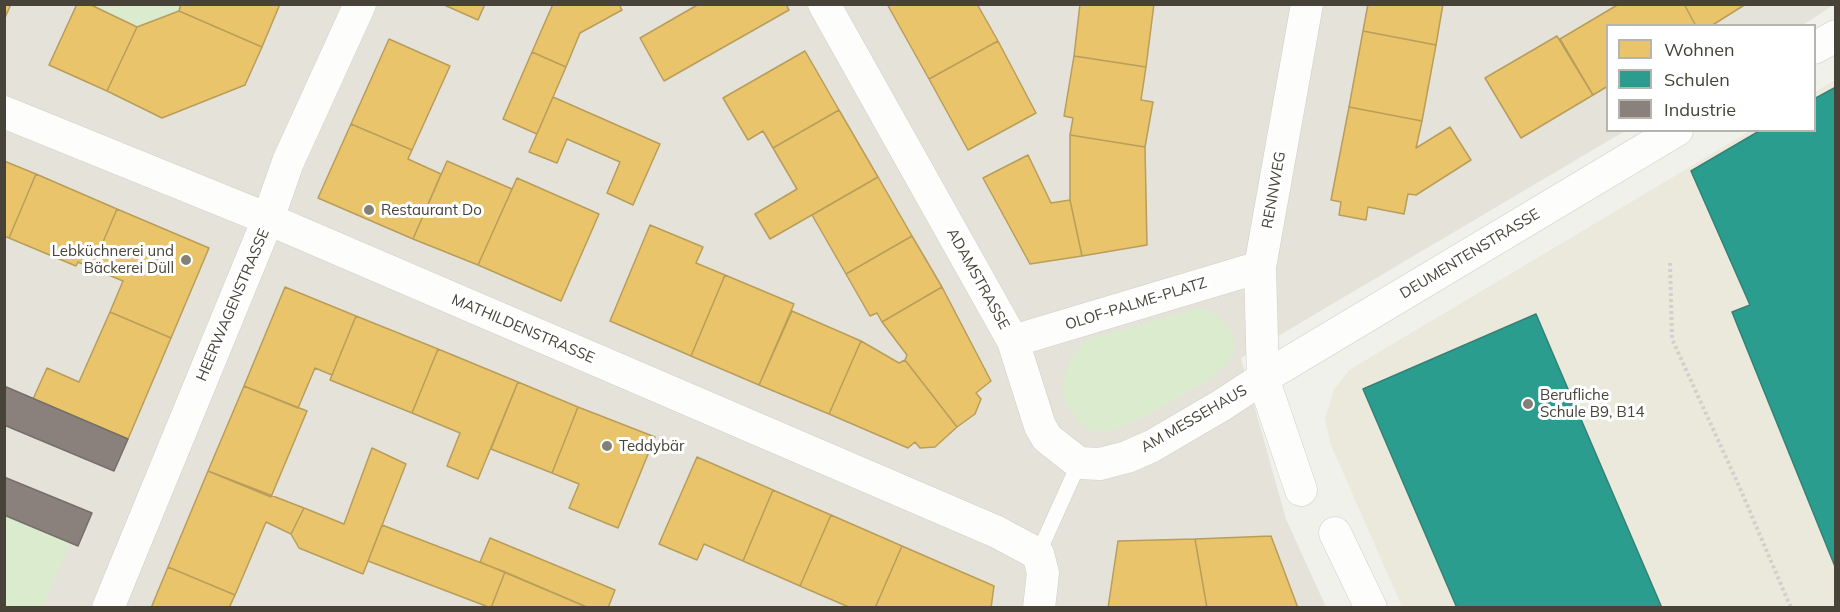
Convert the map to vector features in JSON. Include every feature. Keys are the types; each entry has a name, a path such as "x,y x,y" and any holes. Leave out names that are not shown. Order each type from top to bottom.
{"street":[{"name":"HEERWAGENSTRASSE","path":"108,608 268,219 288,162 360,4"},
{"name":"ADAMSTRASSE","path":"824,4 1013,341 1040,426 1047,438 1079,463"},
{"name":"RENNWEG","path":"1263,378 1260,267 1307,4"},
{"path":"1816,47 1836,36"},
{"name":"MATHILDENSTRASSE","path":"4,112 268,219 997,532 1038,554"},
{"name":"DEUMENTENSTRASSE","path":"1263,378 1674,132"},
{"name":"OLOF-PALME-PLATZ","path":"1013,341 1260,267"},
{"name":"AM MESSEHAUS","path":"1079,463 1100,464 1127,457 1152,446 1263,378 1300,490"},
{"path":"1335,533 1371,608"},
{"path":"1038,554 1042,573 1039,608"}],"lane":[{"path":"1038,554 1079,463"}],"path":[{"path":"1670,263 1672,339 1739,486 1791,608"}],"shaded area":[{"path":"1835,4 1805,24 1606,24 1606,132 1623,132 1241,358 1286,519 1326,607 5,608 4,5"},
{"name":"Berufliche Schule B9, B14","path":"1835,80 1835,607 1402,607 1331,445 1325,418 1334,390 1349,370 1748,132 1816,132 1816,91"}],"green space":[{"path":"89,5 181,5 179,11 137,27"},
{"path":"1196,309 1207,310 1220,317 1232,333 1235,348 1231,358 1222,369 1208,380 1148,415 1120,428 1109,431 1090,430 1079,422 1065,403 1062,390 1070,359 1081,345 1088,339"},
{"path":"4,515 70,543 43,607 5,607"}],"building: Wohnen":[{"path":"4,4 11,4 4,20"},
{"path":"77,4 89,4 137,27 107,91 49,65"},
{"path":"181,4 280,4 262,47 179,11"},
{"path":"442,4 485,4 478,20"},
{"path":"553,4 619,4 622,10 580,33 566,67 532,52"},
{"path":"699,4 786,4 789,10 664,81 640,38"},
{"path":"887,4 977,4 998,41 929,79"},
{"path":"1080,4 1154,4 1146,67 1074,56"},
{"path":"1368,4 1443,4 1436,45 1363,31"},
{"path":"1619,4 1684,4 1695,24 1606,24 1606,87 1593,95 1560,39"},
{"path":"1684,4 1746,4 1714,24 1695,24"},
{"path":"179,11 262,47 245,85 162,118 107,91 137,27"},
{"path":"1363,31 1436,45 1422,121 1349,107"},
{"path":"1557,36 1593,95 1521,138 1485,78"},
{"path":"389,39 450,66 412,150 351,124"},
{"path":"998,41 1036,113 968,150 929,79"},
{"path":"805,51 839,110 773,148 763,131 748,140 723,98"},
{"path":"532,52 566,67 537,134 503,119"},
{"path":"1074,56 1146,67 1141,100 1153,102 1145,147 1070,135 1073,118 1064,116"},
{"path":"553,97 660,144 633,205 607,193 620,162 567,139 557,163 529,152"},
{"path":"1349,107 1422,121 1416,148 1450,127 1471,160 1416,195 1408,194 1404,214 1368,207 1366,220 1339,215 1341,202 1331,200"},
{"path":"839,110 878,177 770,239 755,214 797,189 773,148"},
{"path":"351,124 412,150 408,159 441,174 413,239 318,198"},
{"path":"1070,135 1145,147 1147,245 1082,256 1070,200"},
{"path":"1028,155 1051,203 1070,200 1082,256 1030,264 983,178"},
{"path":"4,161 36,174 9,238 4,236"},
{"path":"447,161 512,189 478,265 413,239"},
{"path":"36,174 117,209 92,268 78,262 76,266 9,238"},
{"path":"878,177 912,236 846,274 812,215"},
{"path":"517,178 599,214 561,301 478,265"},
{"path":"117,209 209,248 171,338 110,312 123,281 92,268"},
{"path":"650,225 703,247 696,263 725,275 691,356 610,321"},
{"path":"912,236 942,287 882,322 877,313 870,316 846,274"},
{"path":"725,275 794,304 759,385 691,356"},
{"path":"285,287 356,316 332,375 315,368 298,408 244,386"},
{"path":"942,287 991,381 976,393 981,399 975,414 957,427 905,360 907,355 882,322"},
{"path":"792,311 861,341 829,414 759,385"},
{"path":"110,312 171,338 128,439 33,399 47,368 79,382"},
{"path":"356,316 438,349 412,413 330,380"},
{"path":"861,341 899,363 905,360 957,427 935,447 920,448 915,442 908,448 829,414"},
{"path":"438,349 518,382 478,479 447,466 460,433 412,413"},
{"path":"518,382 578,407 552,473 491,449"},
{"path":"244,386 307,411 271,497 208,471"},
{"path":"578,407 655,437 618,528 569,508 579,484 552,473"},
{"path":"372,448 406,464 363,574 299,548 291,534 304,508 344,524"},
{"path":"697,457 773,490 743,561 704,544 697,560 659,544"},
{"path":"208,471 304,508 291,534 266,522 235,595 168,567"},
{"path":"773,490 831,515 800,586 743,561"},
{"path":"831,515 902,546 875,608 851,608 800,586"},
{"path":"382,525 505,572 491,608 368,561"},
{"path":"1271,536 1298,608 1207,608 1195,539"},
{"path":"490,538 615,590 608,608 589,608 480,562"},
{"path":"1195,539 1207,608 1108,608 1118,541"},
{"path":"902,546 994,586 991,608 875,608"},
{"path":"168,567 235,595 229,608 151,608"},
{"path":"505,572 589,608 491,608"}],"building: Schulen":[{"path":"1836,87 1836,569 1732,312 1750,305 1691,171 1758,132 1816,132 1816,98"},
{"path":"1536,314 1662,608 1457,608 1363,389"}],"building: Industrie":[{"path":"4,386 128,439 114,471 4,425"},
{"path":"4,477 92,513 78,546 4,515"}],"place":[{"name":"Restaurant Do","path":"369,210"},
{"name":"Lebküchnerei und Bäckerei Düll","path":"186,260"},
{"name":"Berufliche Schule B9, B14","path":"1528,404"},
{"name":"Teddybär","path":"607,446"}]}
